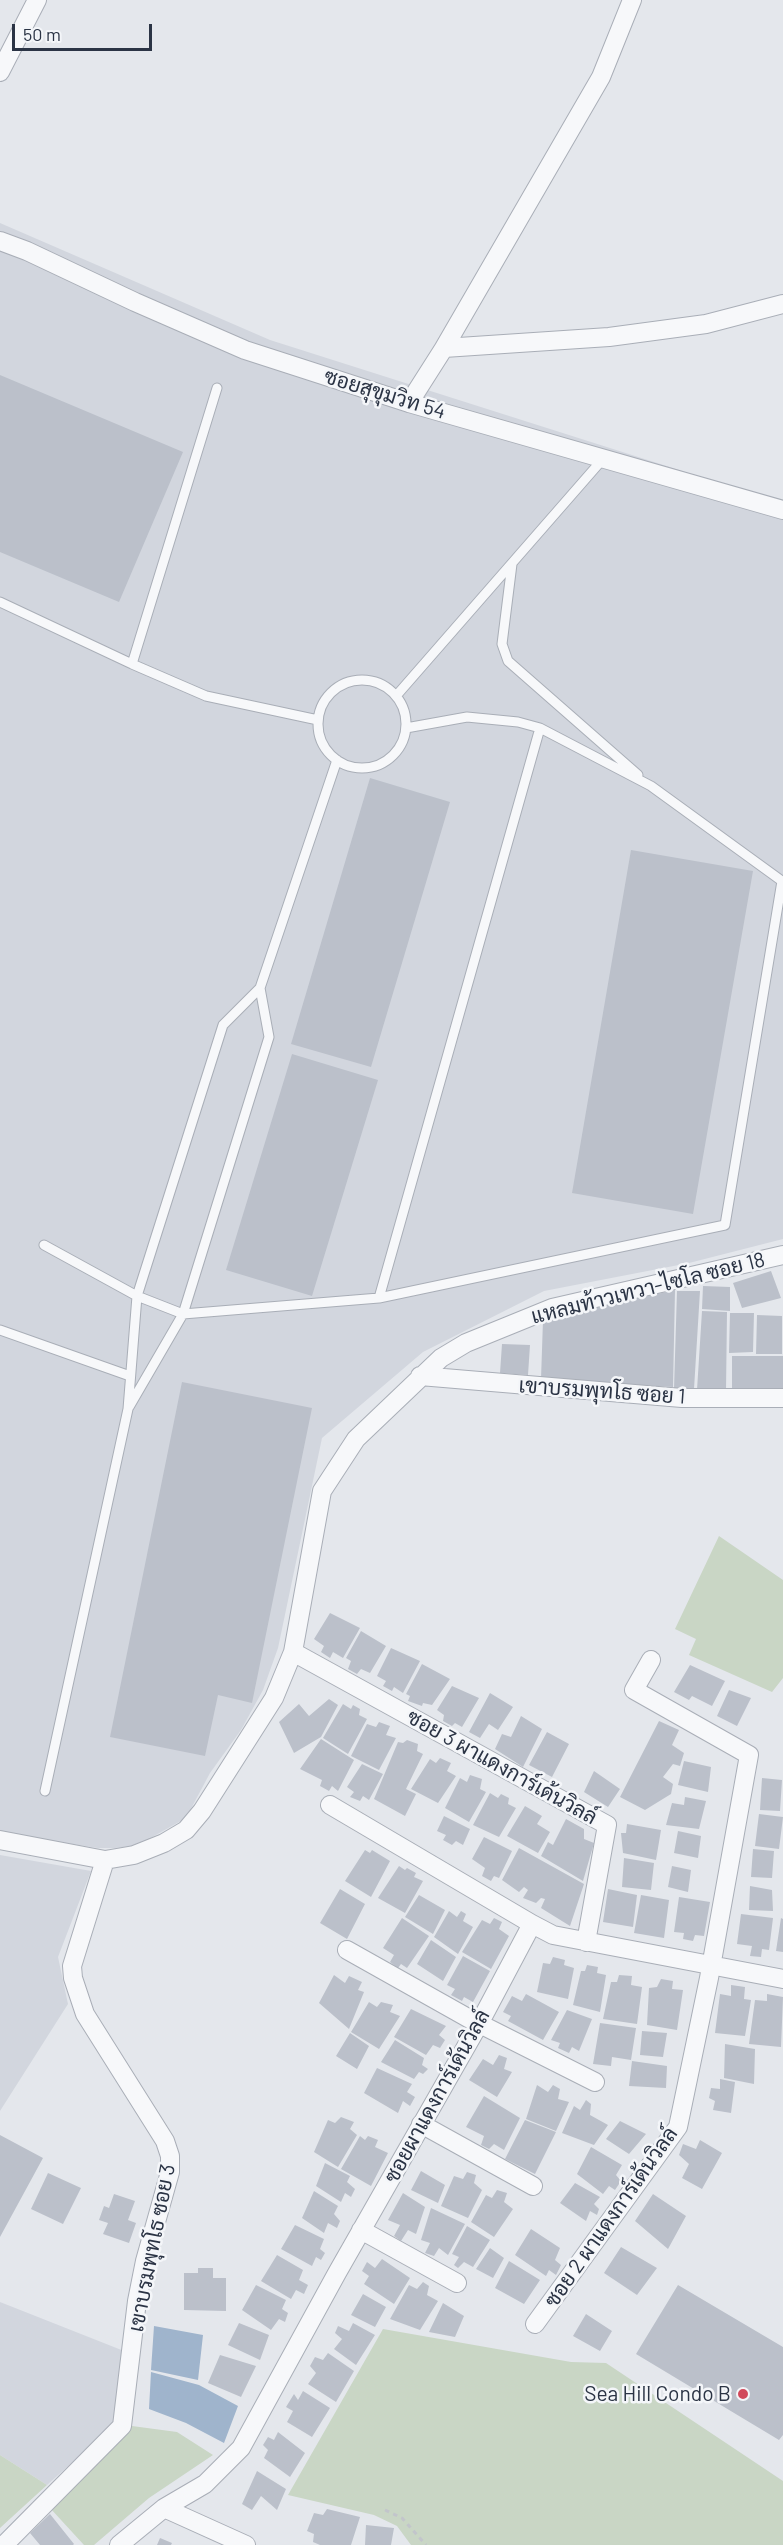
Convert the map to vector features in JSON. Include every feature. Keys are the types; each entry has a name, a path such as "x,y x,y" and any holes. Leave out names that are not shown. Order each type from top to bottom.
{"street":[{"path":"0,72 37,0"},
{"path":"409,403 444,348 601,77 632,0"},
{"name":"ซอยสุขุมวิท 54","path":"0,241 27,251 245,350 409,403 783,510"},
{"path":"444,348 652,332 706,324 783,304"},
{"name":"แหลมท้าวเทวา-ไซโล ซอย 18","path":"0,1840 105,1860 134,1856 186,1830 202,1811 274,1698 293,1652 322,1491 356,1439 441,1358 466,1343 552,1308 783,1255"},
{"name":"เขาบรมพุทโธ ซอย 1","path":"420,1376 682,1398 783,1398"},
{"name":"ซอย 3 ผาแดงการ์เด้นวิลล์","path":"293,1652 607,1825 586,1942"},
{"name":"ซอย 2 ผาแดงการ์เด้นวิลล์","path":"535,2324 678,2127 711,1966 749,1755 634,1690 651,1660"},
{"path":"330,1805 553,1935 783,1979"},
{"name":"เขาบรมพุทโธ ซอย 3","path":"4,2545 122,2426 137,2301 145,2261 167,2190 170,2172 170,2156 165,2141 85,2014 73,1978 72,1966 105,1860"},
{"name":"ซอยผาแดงการ์เด้นวิลล์","path":"119,2545 164,2508 205,2484 241,2448 532,1924"},
{"path":"346,1950 478,2024 595,2082"},
{"path":"421,2124 533,2186"},
{"path":"361,2230 457,2283"},
{"path":"164,2508 246,2545"}],"lane":[{"path":"132,664 217,388"},
{"path":"396,696 602,459"},
{"path":"44,1245 137,1296 183,1314 380,1298 725,1225 782,881 651,786 508,661 502,644 513,562"},
{"path":"0,602 132,664 207,696 318,720"},
{"path":"354,681 377,683 396,696 405,716 406,728 398,749 381,764 358,768 337,760 322,742 318,720 320,709 333,690 354,681"},
{"path":"406,728 467,717 518,722 540,728 651,786"},
{"path":"380,1298 540,728"},
{"path":"45,1791 128,1409 137,1296 223,1024 260,988 337,760"},
{"path":"128,1409 183,1314 269,1037 260,988"},
{"path":"0,1330 130,1376"}],"path":[{"path":"385,2510 402,2518 426,2545"}],"shaded area":[{"path":"0,223 270,340 783,503 783,1239 689,1263 544,1291 423,1352 322,1438 278,1648 263,1690 241,1730 210,1773 186,1818 147,1840 131,1846 115,1848 98,1848 0,1833"},
{"path":"0,1855 91,1871 58,1957 68,2004 0,2111"},
{"path":"0,2302 124,2351 115,2424 47,2485 0,2455"}],"green space":[{"path":"719,1536 783,1580 783,1678 772,1692 689,1655 696,1639 675,1629"},
{"path":"383,2329 571,2362 606,2363 783,2481 783,2545 411,2545 397,2526 374,2515 288,2495"},
{"path":"132,2426 177,2432 213,2455 149,2498 94,2545 84,2545 50,2508"},
{"path":"0,2455 47,2485 0,2528"}],"water":[{"path":"154,2326 203,2335 198,2380 151,2370"},
{"path":"151,2372 199,2385 238,2406 224,2443 186,2423 149,2409"}],"building":[{"path":"0,375 183,452 119,602 0,552"},
{"path":"370,778 450,802 371,1067 291,1044"},
{"path":"631,850 753,871 693,1214 572,1193"},
{"path":"292,1054 378,1080 312,1296 226,1270"},
{"path":"771,1271 781,1298 742,1308 733,1283"},
{"path":"703,1286 730,1287 730,1311 702,1309"},
{"path":"675,1290 673,1387 541,1379 543,1320"},
{"path":"677,1291 700,1291 694,1389 674,1389"},
{"path":"702,1311 727,1312 726,1391 697,1390"},
{"path":"730,1313 754,1313 753,1352 729,1353"},
{"path":"757,1315 782,1316 782,1354 756,1354"},
{"path":"502,1344 530,1345 528,1375 500,1373"},
{"path":"732,1356 783,1356 783,1388 732,1388"},
{"path":"182,1382 312,1408 252,1703 218,1695 205,1756 110,1737"},
{"path":"330,1613 360,1628 343,1658 333,1652 330,1658 321,1652 324,1646 314,1639"},
{"path":"361,1631 386,1646 370,1673 361,1669 357,1674 348,1669 351,1661 346,1658"},
{"path":"391,1648 420,1661 403,1693 394,1687 392,1691 383,1686 386,1681 377,1676"},
{"path":"422,1664 450,1679 432,1705 423,1703 422,1706 408,1701 410,1696 406,1694"},
{"path":"690,1665 725,1681 712,1706 692,1696 689,1700 674,1692"},
{"path":"452,1686 479,1698 462,1727 455,1723 452,1726 443,1721 444,1715 437,1710"},
{"path":"729,1690 751,1698 737,1726 717,1716"},
{"path":"490,1693 513,1707 498,1730 489,1724 480,1738 469,1732"},
{"path":"329,1699 338,1705 321,1737 294,1753 279,1722 299,1704 309,1716"},
{"path":"343,1704 351,1709 353,1705 360,1709 359,1715 367,1719 348,1754 323,1738"},
{"path":"521,1716 542,1729 523,1767 495,1749 502,1734 511,1737"},
{"path":"659,1721 679,1730 672,1745 684,1753 680,1766 673,1764 663,1777 673,1784 671,1794 645,1810 620,1797"},
{"path":"379,1722 390,1726 386,1735 396,1738 379,1770 351,1756 367,1724 376,1727"},
{"path":"547,1732 569,1744 552,1777 529,1765"},
{"path":"321,1739 354,1760 338,1791 332,1786 329,1791 320,1786 322,1780 300,1769"},
{"path":"407,1740 418,1744 417,1751 423,1754 406,1789 416,1794 405,1816 374,1799 398,1742 403,1743"},
{"path":"440,1758 451,1763 447,1771 456,1776 438,1803 411,1789 430,1759 436,1763"},
{"path":"684,1761 711,1767 708,1792 678,1785"},
{"path":"362,1764 383,1774 369,1800 363,1796 360,1801 350,1797 354,1792 347,1787"},
{"path":"594,1771 620,1789 608,1807 584,1792"},
{"path":"470,1775 482,1779 480,1789 486,1792 469,1822 445,1808 460,1778 467,1782"},
{"path":"762,1778 782,1780 780,1811 760,1810"},
{"path":"490,1793 498,1798 501,1794 509,1798 508,1804 516,1808 499,1837 473,1825"},
{"path":"685,1797 706,1801 699,1829 666,1825 672,1803 684,1805"},
{"path":"525,1806 542,1816 537,1824 550,1832 538,1853 507,1836"},
{"path":"759,1814 783,1817 779,1849 755,1846"},
{"path":"444,1816 470,1829 463,1845 456,1841 452,1845 443,1840 446,1835 437,1831"},
{"path":"566,1819 584,1829 584,1839 594,1843 583,1881 541,1856 548,1842 553,1845"},
{"path":"627,1824 661,1830 656,1860 623,1853 621,1833 626,1833"},
{"path":"678,1831 701,1836 698,1858 674,1853"},
{"path":"484,1837 512,1851 499,1878 494,1876 491,1881 482,1876 485,1868 472,1859"},
{"path":"519,1848 584,1884 570,1926 541,1908 545,1899 541,1898 536,1903 523,1898 528,1890 524,1887 519,1892 502,1880"},
{"path":"753,1849 774,1851 772,1878 751,1877"},
{"path":"365,1850 370,1853 372,1850 390,1861 371,1897 345,1881"},
{"path":"624,1858 654,1863 651,1890 622,1887"},
{"path":"399,1866 416,1873 414,1877 423,1881 405,1913 378,1898"},
{"path":"672,1866 691,1870 688,1892 668,1887"},
{"path":"750,1886 772,1890 773,1911 749,1910"},
{"path":"340,1889 365,1904 347,1939 320,1923"},
{"path":"608,1889 637,1895 633,1927 603,1922"},
{"path":"419,1895 445,1910 433,1934 405,1917"},
{"path":"641,1895 669,1900 664,1938 634,1933"},
{"path":"679,1897 710,1902 704,1936 695,1935 693,1941 683,1939 684,1933 674,1932"},
{"path":"449,1911 457,1917 461,1911 466,1914 463,1921 473,1927 458,1954 434,1937"},
{"path":"741,1914 773,1918 769,1950 762,1949 761,1957 750,1956 752,1946 737,1944"},
{"path":"402,1918 429,1936 407,1968 401,1964 398,1968 390,1962 394,1955 383,1948"},
{"path":"494,1918 502,1922 499,1929 509,1936 491,1969 462,1952 482,1920 490,1924"},
{"path":"781,1918 783,1919 783,1952 776,1951"},
{"path":"431,1940 456,1957 443,1981 417,1964"},
{"path":"463,1956 490,1971 473,2002 464,1997 462,2001 451,1995 455,1989 447,1985"},
{"path":"553,1957 565,1960 564,1965 574,1968 568,1999 537,1992 543,1963 550,1964"},
{"path":"587,1965 598,1967 597,1973 606,1975 600,2012 573,2005 581,1971 585,1971"},
{"path":"334,1975 345,1983 349,1976 362,1982 358,1990 364,1992 349,2029 319,2003"},
{"path":"619,1975 632,1976 631,1985 642,1987 637,2024 603,2019 611,1982 617,1982"},
{"path":"661,1979 673,1981 672,1989 683,1990 677,2030 647,2025 649,1988 657,1987"},
{"path":"731,1985 745,1987 744,1999 751,2000 745,2036 715,2033 720,1994 731,1996"},
{"path":"526,1994 559,2012 543,2040 508,2021 511,2016 503,2012 512,1996 522,2001"},
{"path":"767,1994 783,1997 781,2047 749,2044 755,2000 767,2001"},
{"path":"369,2002 377,2007 381,2002 393,2005 390,2012 400,2016 379,2049 351,2032"},
{"path":"411,2009 446,2026 439,2035 445,2040 440,2048 433,2045 426,2055 394,2037"},
{"path":"567,2010 592,2019 579,2051 572,2047 569,2053 558,2048 560,2043 551,2040"},
{"path":"600,2023 636,2028 631,2060 612,2057 611,2066 593,2064"},
{"path":"642,2031 667,2033 663,2057 640,2055"},
{"path":"350,2033 369,2046 357,2069 336,2056"},
{"path":"395,2040 424,2058 422,2065 428,2069 423,2074 419,2072 414,2079 381,2062"},
{"path":"725,2044 755,2049 754,2084 724,2078"},
{"path":"499,2055 507,2058 504,2069 512,2072 497,2097 469,2080 483,2059 493,2065"},
{"path":"632,2061 667,2066 666,2088 629,2086"},
{"path":"377,2068 412,2084 407,2092 415,2097 410,2106 403,2101 398,2113 364,2093"},
{"path":"720,2079 735,2082 731,2113 713,2110 715,2101 709,2098 711,2088 720,2089"},
{"path":"537,2085 548,2092 553,2085 560,2089 558,2099 569,2102 556,2131 526,2119"},
{"path":"484,2096 520,2118 504,2150 494,2144 489,2149 481,2145 484,2136 466,2127"},
{"path":"586,2100 591,2104 590,2115 608,2125 594,2145 562,2133 574,2106 580,2110"},
{"path":"341,2117 354,2122 350,2129 357,2135 338,2167 314,2152 328,2120 335,2123"},
{"path":"525,2120 556,2132 535,2174 505,2159"},
{"path":"620,2121 646,2134 629,2154 606,2139"},
{"path":"0,2135 43,2158 0,2237"},
{"path":"360,2136 365,2140 368,2136 378,2140 375,2147 388,2153 371,2186 341,2169"},
{"path":"700,2140 722,2153 702,2189 682,2178 689,2164 679,2155 683,2144 696,2149"},
{"path":"591,2147 622,2165 616,2175 621,2181 615,2190 609,2186 603,2194 577,2174"},
{"path":"325,2163 350,2176 347,2182 355,2189 351,2197 345,2193 341,2202 316,2186"},
{"path":"421,2171 445,2185 438,2203 411,2190"},
{"path":"467,2172 476,2175 474,2183 482,2190 468,2218 441,2206 454,2176 463,2179"},
{"path":"48,2173 81,2188 63,2224 31,2209"},
{"path":"575,2183 600,2197 594,2204 599,2209 597,2215 590,2211 586,2221 560,2203"},
{"path":"497,2190 507,2193 504,2202 513,2209 494,2237 471,2222 486,2195 492,2198"},
{"path":"314,2191 338,2206 334,2214 340,2221 337,2228 328,2223 324,2233 302,2218"},
{"path":"403,2193 425,2207 416,2234 408,2230 401,2241 394,2236 400,2225 388,2220"},
{"path":"114,2194 135,2201 128,2220 136,2223 129,2243 103,2234 108,2223 99,2220 104,2206 109,2208"},
{"path":"653,2194 686,2216 668,2249 635,2221"},
{"path":"431,2208 465,2224 448,2255 439,2248 434,2256 425,2253 430,2243 421,2240"},
{"path":"295,2225 324,2239 320,2249 325,2253 321,2260 316,2257 312,2266 281,2249"},
{"path":"467,2226 490,2240 473,2267 464,2262 458,2268 454,2265 459,2257 452,2254"},
{"path":"531,2229 560,2248 555,2260 561,2265 556,2275 549,2270 546,2276 515,2255"},
{"path":"621,2247 657,2268 637,2295 604,2273"},
{"path":"490,2248 504,2258 493,2278 476,2269"},
{"path":"277,2255 303,2270 299,2280 308,2285 304,2294 296,2290 291,2299 261,2281"},
{"path":"382,2259 410,2278 394,2304 364,2284 369,2276 362,2271 367,2262 375,2268"},
{"path":"509,2261 540,2280 524,2304 495,2288"},
{"path":"198,2268 213,2268 213,2278 226,2278 226,2311 184,2310 184,2273 198,2273"},
{"path":"423,2282 429,2286 427,2295 438,2301 420,2330 390,2319 409,2285 417,2289"},
{"path":"256,2285 286,2300 282,2309 288,2313 285,2322 279,2319 271,2330 242,2310"},
{"name":"Sea Hill Condo B","path":"678,2285 783,2347 783,2435 779,2440 636,2354"},
{"path":"363,2294 386,2307 375,2327 351,2315"},
{"path":"443,2303 464,2316 455,2337 429,2332"},
{"path":"586,2314 612,2331 600,2351 573,2336"},
{"path":"239,2323 269,2335 260,2360 228,2345"},
{"path":"353,2323 375,2335 356,2365 334,2349 342,2339 335,2333 338,2326 349,2331"},
{"path":"328,2353 354,2371 336,2402 308,2384 316,2373 310,2366 315,2357 323,2360"},
{"path":"220,2355 256,2366 241,2397 208,2383"},
{"path":"303,2391 330,2408 312,2437 287,2422 293,2411 286,2407 294,2394 298,2400"},
{"path":"278,2432 305,2453 290,2477 264,2458 268,2450 263,2445 268,2437 274,2440"},
{"path":"257,2471 286,2489 277,2510 261,2496 252,2510 242,2504"},
{"path":"327,2509 360,2517 351,2545 320,2545 313,2542 314,2534 307,2531 314,2513 323,2515"},
{"path":"50,2514 73,2545 40,2545 30,2533"},
{"path":"366,2525 394,2528 391,2545 365,2545"},
{"path":"160,2538 172,2543 171,2545 157,2545"}],"place":[{"name":"Sea Hill Condo B","path":"743,2394"}]}
